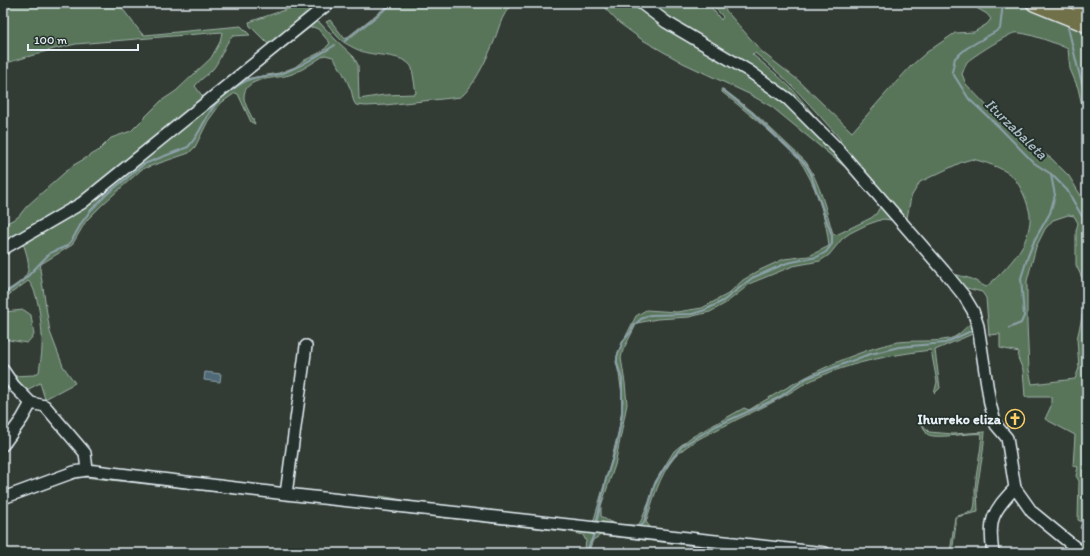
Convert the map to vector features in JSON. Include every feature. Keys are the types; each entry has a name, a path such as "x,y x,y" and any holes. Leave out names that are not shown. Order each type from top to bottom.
{"highway":[{"path":"1034,3 1087,24"},
{"path":"1078,3 1087,7"}],"street":[{"path":"3,249 82,203 329,3"},
{"path":"641,3 666,22 749,71 788,99 837,148 944,271 964,296 973,311 978,326 990,404 996,424 1007,438 1015,488 1032,512 1082,553"},
{"path":"286,494 306,346"},
{"path":"3,370 14,386 31,403 45,406 85,453 87,470"},
{"path":"3,445 22,419 31,403"},
{"path":"3,498 74,472 87,470 286,494 825,553"},
{"path":"993,553 990,534 996,510 1015,488"}],"green space":[{"path":"3,3 118,3 142,34 145,35 241,26 250,35 233,36 227,43 213,69 195,86 203,97 203,100 91,192 3,246 3,225 18,217 27,206 72,166 98,151 111,138 131,131 161,101 176,91 211,58 220,42 222,32 76,44 3,64"},
{"path":"305,3 320,3 289,32 276,41 268,44 250,26 249,22"},
{"path":"391,3 527,3 512,6 505,13 483,65 475,80 461,97 385,105 356,105 343,73 333,57 325,55 305,68 292,74 262,80 249,85 245,91 244,98 255,124 251,122 238,94 235,93 221,103 208,121 195,147 189,153 142,169 86,221 72,245 41,264 40,269 50,332 63,366 75,383 45,399 40,383 25,391 12,376 34,375 39,372 42,353 40,312 35,293 28,281 3,299 3,293 18,283 26,275 28,263 24,246 22,245 3,256 3,253 58,224 91,202 315,21 320,23 354,57 358,65 359,99 384,95 416,93 412,68 409,64 399,58 365,52 354,48 340,39 326,22 330,20 345,39","holes":["313,27 318,29 330,43 323,51 303,61 295,67 279,73 245,79 309,28"]},
{"path":"600,3 633,3 650,17 759,84 784,102 834,153 846,163 938,268 891,220 883,219 850,233 842,239 829,255 820,261 793,266 751,283 726,303 710,312 689,317 657,319 637,323 623,350 621,358 627,404 615,465 601,506 601,516 614,523 623,525 638,525 649,502 655,482 674,451 690,438 744,408 749,410 818,371 874,348 900,342 943,340 958,335 970,324 967,311 960,297 938,269 954,287 971,313 977,332 935,350 940,388 934,394 937,382 931,350 900,354 868,361 823,375 687,446 674,458 664,472 646,522 650,527 661,531 863,553 837,553 380,502 380,496 438,506 593,523 619,429 623,401 616,362 618,352 636,316 646,310 677,312 702,308 728,294 743,280 760,270 784,259 809,256 829,246 824,218 818,198 804,167 784,144 722,92 721,89 753,112 806,162 819,188 833,234 836,235 871,218 876,214 880,207 845,167 772,107 749,94 683,63 641,39 618,22"},
{"path":"648,3 708,3 721,20 723,17 711,3 721,3 762,52 798,80 852,132 911,66 927,52 955,33 974,32 987,24 991,19 987,14 968,3 1017,3 1087,32 1087,58 1085,60 1087,75 1087,127 1078,88 1070,69 1068,49 1033,36 1014,33 998,41 970,59 966,63 962,74 966,84 986,105 1006,124 1027,136 1036,148 1052,159 1069,176 1087,206 1087,532 1080,528 1082,522 1078,520 1079,481 1076,476 1078,467 1073,466 1075,435 1045,419 1051,406 1051,397 1025,397 1023,370 1018,358 1019,352 1000,348 1000,334 989,335 986,298 982,292 959,286 841,147 840,139 799,94 767,63 755,53 752,54 793,90 823,126 776,84 751,66 662,13","holes":["972,159 993,165 1012,176 1024,194 1030,215 1030,222 1023,245 1006,268 986,287 972,279 954,274 949,270 909,225 907,218 911,197 920,182 962,162","1068,215 1074,216 1078,223 1076,231 1076,265 1086,290 1077,339 1079,368 1075,379 1032,384 1029,370 1027,281 1036,247 1045,229 1053,220"]},
{"path":"24,310 31,315 34,335 27,343 3,339 3,312"},
{"path":"921,423 929,432 953,434 985,432 977,489 978,512 957,517 952,553 950,553 955,517 973,511 974,508 982,434 931,436 927,434"},
{"path":"84,474 762,551 762,553 601,535 593,540 588,553 584,553 586,541 583,535 571,532 84,477"}],"water":[{"path":"205,372 221,374 220,382 204,380"}],"waterway":[{"path":"345,41 393,3"},
{"name":"Iturzabaleta","path":"1003,3 1000,29 967,48 955,58 952,72 969,99 1034,163 1051,174 1067,190 1083,218 1085,241 1084,267 1087,287"},
{"path":"1067,23 1087,100"},
{"path":"3,295 23,281 50,253 67,246 91,210 107,194 144,164 188,147 214,106 230,91 250,79 281,74 288,71 309,61 335,45"},
{"path":"596,524 606,479 616,448 622,415 622,379 617,363 617,357 623,341 630,333 634,325 641,319 650,315 692,314 705,310 723,301 752,278 787,263 817,257 826,252 832,244 832,236 810,172 805,164 752,113 723,90"},
{"path":"1009,328 1021,323 1024,316 1021,278 1035,239 1050,213 1055,195 1051,175"},
{"name":"Iturzabaleta","path":"1087,321 1085,348 1087,370"},
{"path":"639,528 644,523 654,486 661,473 682,446 716,426 778,398 807,378 867,355 899,347 945,343 973,330 975,332"},
{"name":"Iturzabaleta","path":"1087,483 1084,489 1085,517 1087,519"},
{"path":"586,553 595,532"}],"place":[{"name":"Ihurreko eliza","path":"1015,419"}]}
